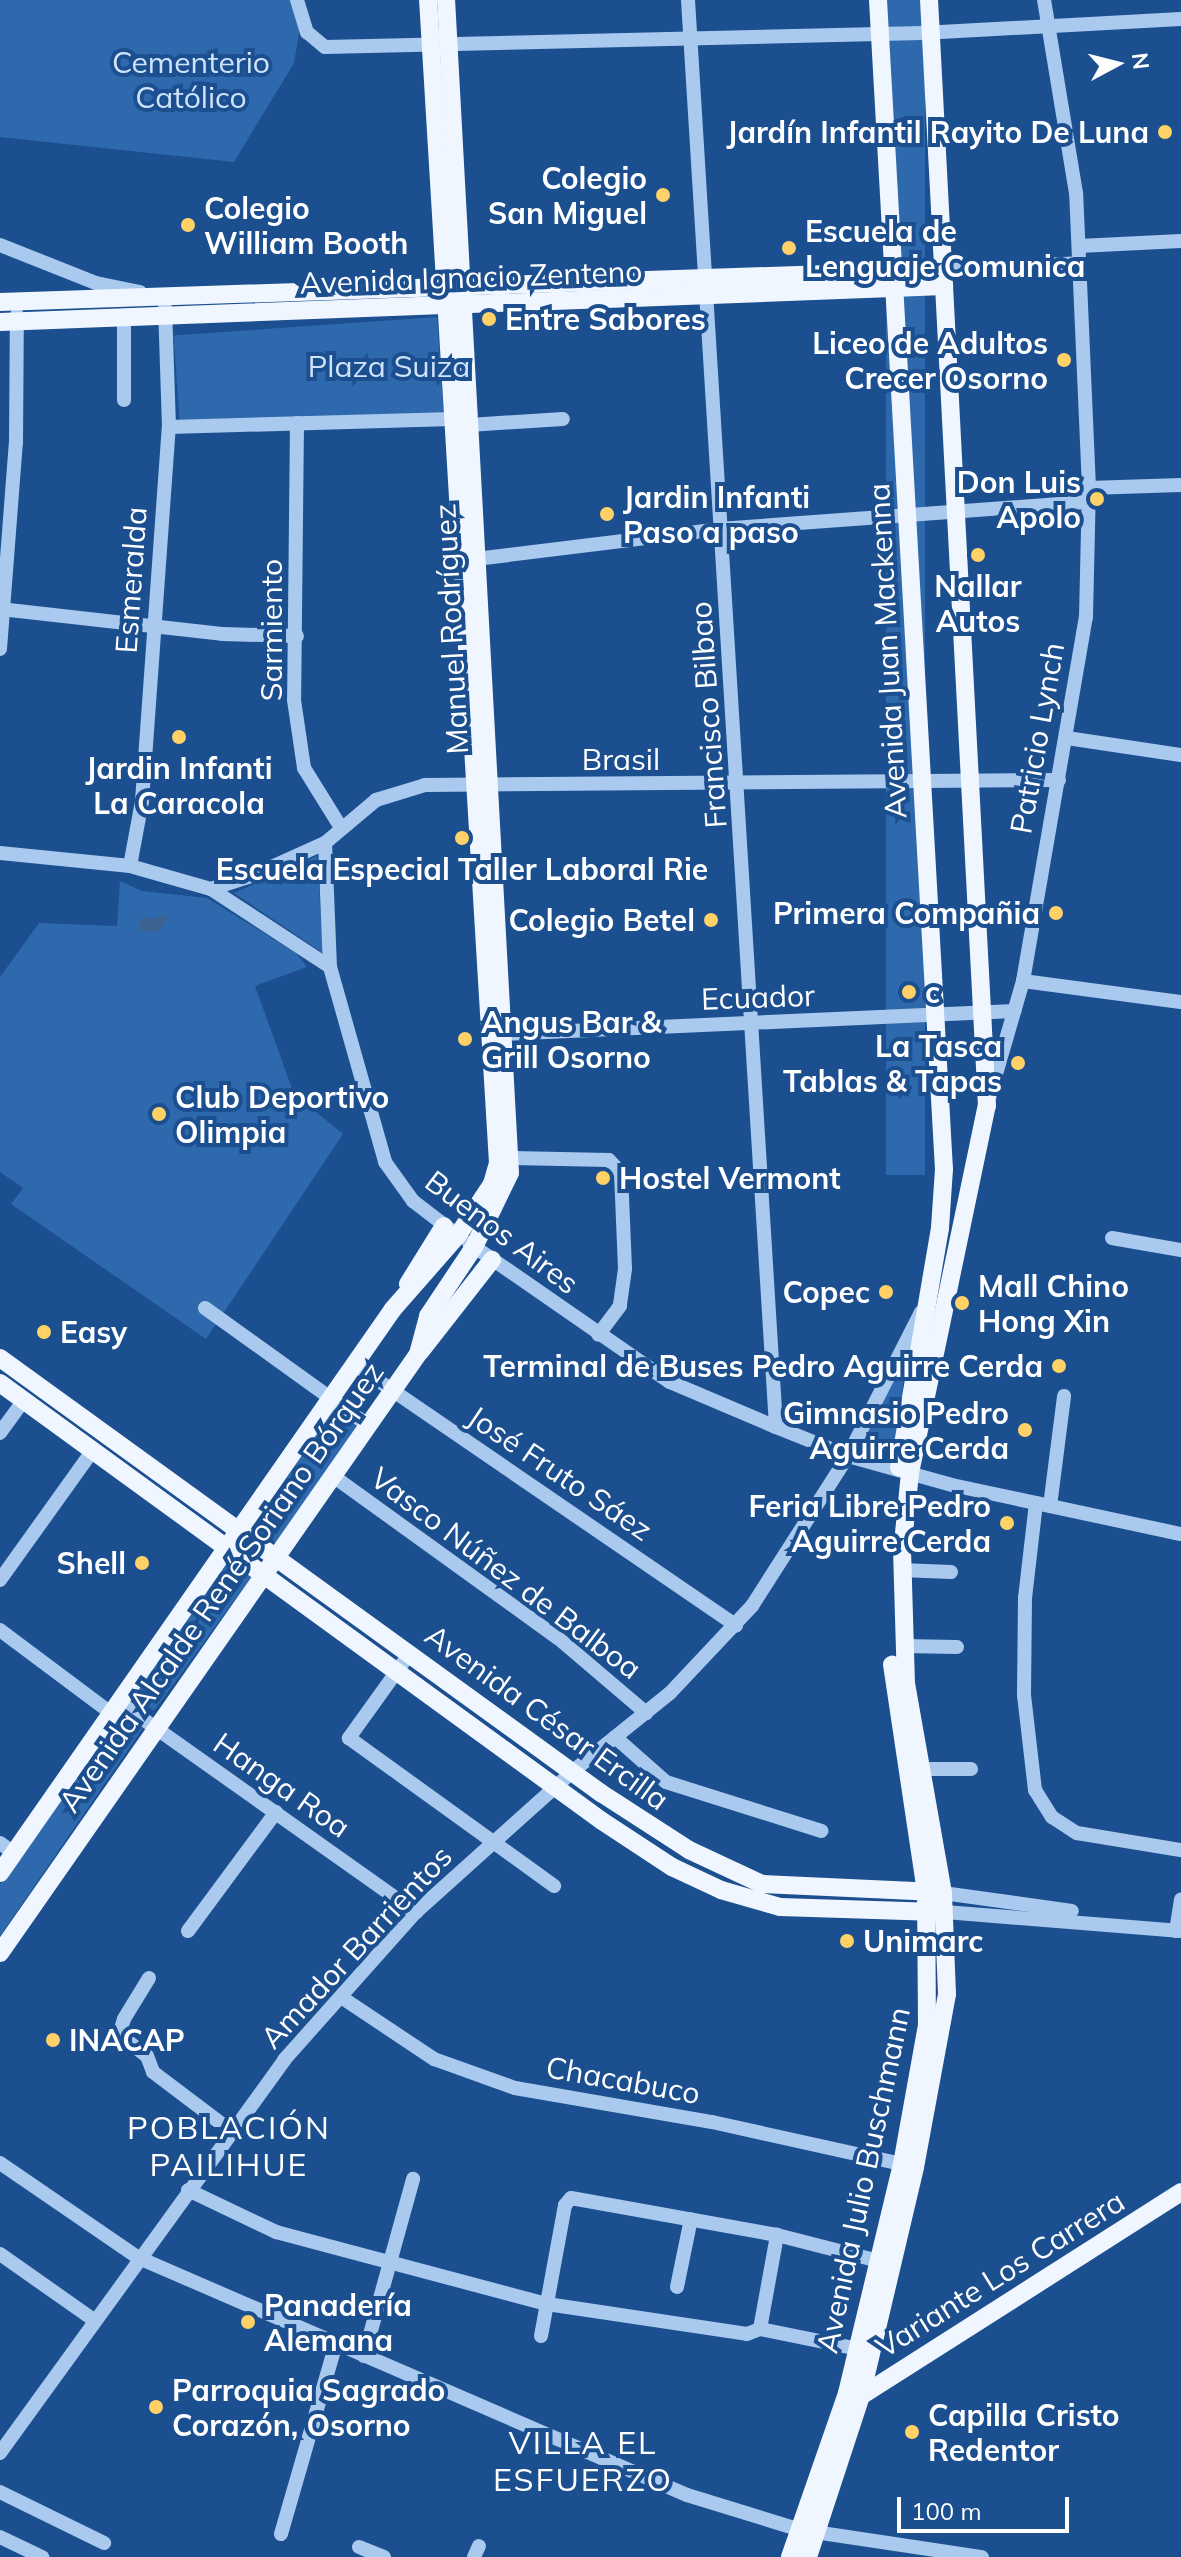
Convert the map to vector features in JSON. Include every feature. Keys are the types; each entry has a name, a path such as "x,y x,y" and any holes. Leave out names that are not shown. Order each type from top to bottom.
{"main road":[{"name":"Manuel Rodríguez","path":"393,1309 451,1230 492,1184 499,1145 439,42 428,0"},
{"name":"Manuel Rodríguez","path":"439,42 446,0"},
{"name":"Avenida Juan Mackenna","path":"878,0 944,1169 902,1473"},
{"path":"929,0 987,1106"},
{"name":"Avenida Ignacio Zenteno","path":"8,302 92,291 164,297 453,287 705,286 943,278"},
{"name":"Avenida Ignacio Zenteno","path":"8,322 454,308 705,286"},
{"name":"Manuel Rodríguez","path":"461,422 476,559 481,785 505,1034 512,1158 506,1187 474,1247"},
{"name":"Patricio Lynch","path":"902,1473 987,1106"},
{"name":"Avenida Alcalde René Soriano Bórquez","path":"0,1953 418,1354 428,1316 474,1247"},
{"path":"418,1354 492,1260"},
{"name":"Avenida Alcalde René Soriano Bórquez","path":"0,1873 7,1848 115,1708 393,1309"},
{"name":"Avenida César Ercilla","path":"0,1358 668,1837 762,1884 934,1892"},
{"name":"Avenida César Ercilla","path":"0,1383 657,1858 748,1900 834,1910 936,1912"},
{"name":"Avenida Julio Buschmann","path":"808,2557 809,2530 854,2394 945,2014 921,1769 903,1646 902,1473"},
{"name":"Avenida Julio Buschmann","path":"902,1473 891,1564 893,1680 934,1892"},
{"path":"657,1858 668,1853 668,1837"},
{"path":"748,1900 762,1884"},
{"path":"834,1910 844,1890"},
{"name":"Avenida Julio Buschmann","path":"854,2394 858,2349 879,2261 908,2165"},
{"name":"Variante Los Carrera","path":"854,2394 1181,2192"},
{"name":"Avenida Julio Buschmann","path":"790,2557 809,2530"}],"street":[{"path":"297,0 307,32 325,47 880,30 930,33 1181,19"},
{"name":"Francisco Bilbao","path":"688,0 719,529 741,784 776,1427"},
{"name":"Patricio Lynch","path":"987,1106 1023,981 1086,617 1089,495 1079,246 1069,139 1044,0"},
{"path":"1079,246 1181,241"},
{"path":"0,245 92,291"},
{"path":"943,278 1079,263"},
{"name":"Esmeralda","path":"130,866 142,801 169,427 164,297"},
{"path":"0,649 8,302"},
{"path":"124,318 124,400"},
{"path":"169,427 563,419"},
{"name":"Sarmiento","path":"297,423 294,700 304,768 340,826"},
{"path":"476,559 719,529 958,509 1181,485"},
{"path":"3,610 153,626 297,636"},
{"path":"1067,738 1181,755"},
{"name":"Brasil","path":"211,889 325,843 340,826 401,790 481,785 1059,780"},
{"name":"Buenos Aires","path":"325,843 330,967 385,1162 413,1201 598,1335 670,1382 848,1456 902,1473 1181,1534"},
{"path":"0,853 130,866 211,889 330,967"},
{"path":"1023,981 1181,1002"},
{"name":"Ecuador","path":"505,1034 1014,1011"},
{"path":"512,1158 609,1160 621,1173 625,1269 620,1306 598,1335"},
{"path":"1112,1238 1181,1250"},
{"name":"Avenida Juan Mackenna","path":"848,1456 928,1298"},
{"path":"205,1308 368,1425"},
{"name":"José Fruto Sáez","path":"354,1364 736,1626"},
{"path":"1064,1396 1025,1598 1024,1695 1035,1790 1052,1817 1077,1833 1181,1850"},
{"path":"0,1433 24,1400"},
{"path":"0,1580 93,1450"},
{"name":"Amador Barrientos","path":"0,2453 231,2131 341,1997 416,1912 493,1840 646,1713 736,1626 782,1564 848,1456"},
{"name":"Vasco Núñez de Balboa","path":"333,1476 558,1638 646,1713"},
{"path":"901,1570 951,1572"},
{"name":"Hanga Roa","path":"0,1630 115,1708 157,1729 416,1912"},
{"path":"903,1646 957,1647"},
{"path":"410,1653 349,1738 554,1886"},
{"path":"615,1737 666,1782 821,1831"},
{"path":"921,1769 971,1769"},
{"path":"188,1931 276,1812"},
{"name":"Avenida César Ercilla","path":"934,1892 1139,1927"},
{"path":"1178,1931 1181,1899"},
{"name":"Avenida César Ercilla","path":"936,1912 1178,1931"},
{"path":"149,1978 124,2019 121,2029 125,2039 147,2056 153,2072 231,2131"},
{"name":"Chacabuco","path":"341,1997 434,2059 515,2088 712,2122 908,2165"},
{"path":"0,2163 139,2258 687,2495 809,2530 978,2557"},
{"path":"364,2356 413,2179"},
{"path":"188,2190 276,2232 547,2304 747,2334 760,2329 858,2349"},
{"path":"541,2336 565,2205 571,2198 777,2235 879,2261"},
{"path":"677,2287 691,2219"},
{"path":"760,2329 777,2235"},
{"path":"0,2254 94,2320"},
{"path":"281,2534 336,2344"},
{"path":"0,2492 104,2543"},
{"path":"0,2537 42,2557"},
{"path":"359,2547 384,2557"}],"green space":[{"name":"Cementerio Católico","path":"0,0 294,0 301,22 294,63 234,162 0,137"},
{"path":"886,0 925,0 925,1175 886,1175"},
{"name":"Plaza Suiza","path":"437,317 444,413 180,431 174,335"},
{"path":"317,856 323,953 234,893"},
{"name":"Club Deportivo Olimpia","path":"120,881 142,891 207,898 296,953 307,967 255,986 294,1094 343,1134 206,1339 11,1204 23,1188 0,1172 0,977 39,923 117,926"},
{"path":"904,1373 898,1447 864,1442 892,1378"},
{"path":"334,1406 360,1423 280,1545 254,1528"},
{"path":"226,1554 254,1574 154,1711 127,1691"},
{"path":"118,1711 143,1728 0,1936 0,1884"}],"shaded area":[{"path":"159,914 168,919 159,932 139,930 141,917 155,919"}],"place":[{"name":"Jardín Infantil Rayito De Luna","path":"1165,132"},
{"name":"Colegio San Miguel","path":"663,195"},
{"name":"Colegio William Booth","path":"188,225"},
{"name":"Escuela de Lenguaje Comunica","path":"789,248"},
{"name":"Entre Sabores","path":"489,319"},
{"name":"Liceo de Adultos Crecer Osorno","path":"1064,360"},
{"name":"Don Luis Apolo","path":"1097,499"},
{"name":"Jardin Infanti Paso a paso","path":"607,514"},
{"name":"Nallar Autos","path":"978,555"},
{"name":"Jardin Infanti La Caracola","path":"179,737"},
{"name":"Escuela Especial Taller Laboral Rie","path":"462,838"},
{"name":"Primera Compañia","path":"1056,913"},
{"name":"Colegio Betel","path":"711,920"},
{"name":"c","path":"909,992"},
{"name":"Angus Bar & Grill Osorno","path":"465,1039"},
{"name":"La Tasca Tablas & Tapas","path":"1018,1063"},
{"name":"Club Deportivo Olimpia","path":"159,1114"},
{"name":"Hostel Vermont","path":"603,1178"},
{"name":"Copec","path":"886,1292"},
{"name":"Mall Chino Hong Xin","path":"962,1303"},
{"name":"Easy","path":"44,1332"},
{"name":"Terminal de Buses Pedro Aguirre Cerda","path":"1059,1366"},
{"name":"Gimnasio Pedro Aguirre Cerda","path":"1025,1430"},
{"name":"Feria Libre Pedro Aguirre Cerda","path":"1007,1523"},
{"name":"Shell","path":"142,1563"},
{"name":"Unimarc","path":"847,1941"},
{"name":"INACAP","path":"53,2040"},
{"name":"Panadería Alemana","path":"248,2322"},
{"name":"Parroquia Sagrado Corazón, Osorno","path":"156,2407"},
{"name":"Capilla Cristo Redentor","path":"912,2432"}],"district":[{"name":"POBLACIÓN PAILIHUE","path":"229,2146"},
{"name":"VILLA EL ESFUERZO","path":"583,2462"}]}
